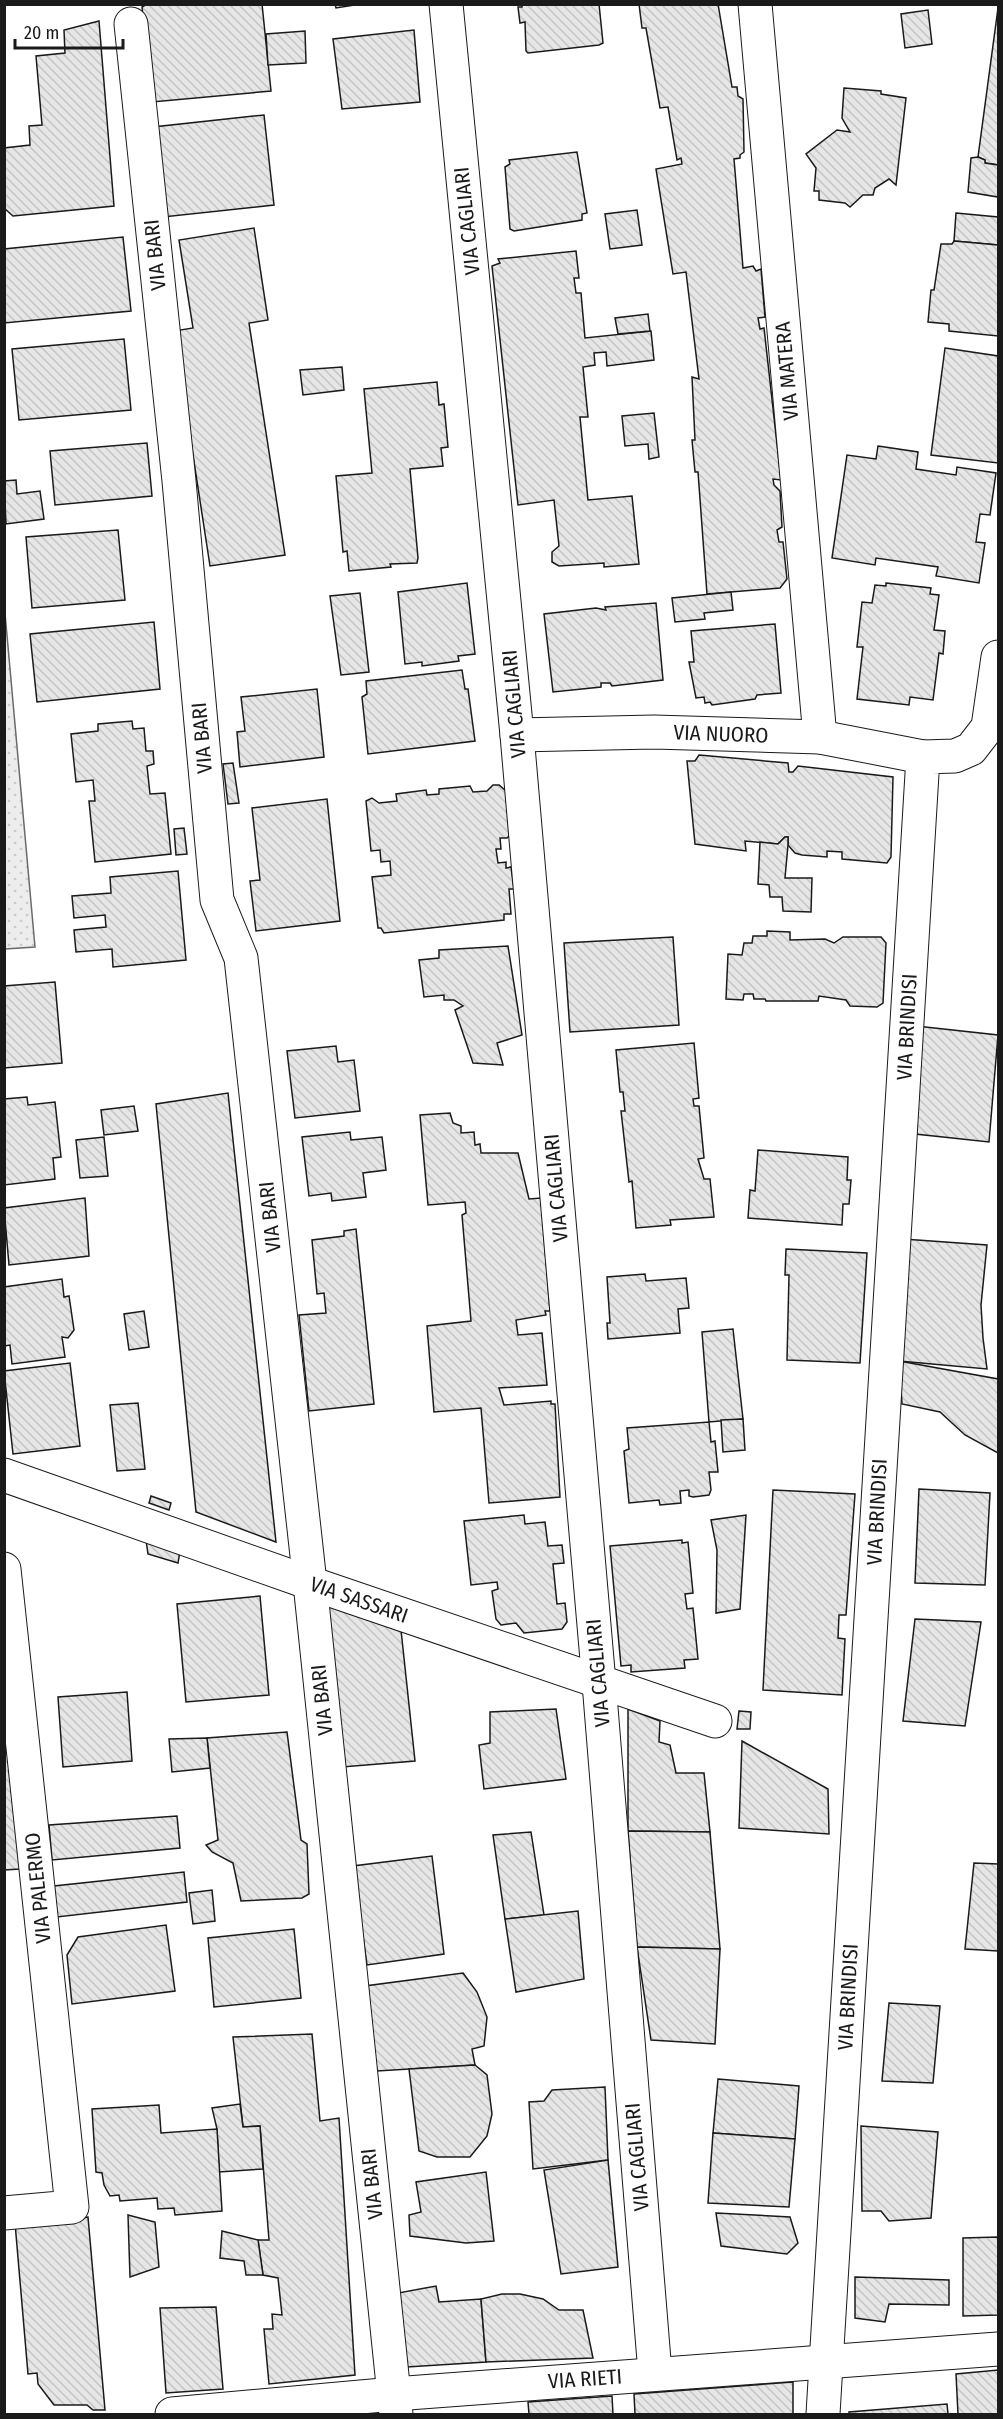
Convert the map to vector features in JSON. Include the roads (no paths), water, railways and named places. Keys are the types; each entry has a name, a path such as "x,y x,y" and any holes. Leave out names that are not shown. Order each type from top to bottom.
{"street":[{"name":"VIA CAGLIARI","path":"446,4 517,735 599,1683 655,2373"},
{"name":"VIA MATERA","path":"755,4 820,737"},
{"name":"VIA BARI","path":"132,24 179,481 217,900 241,958 310,1584 395,2404"},
{"path":"923,757 955,756 971,749 988,727 999,657"},
{"name":"VIA NUORO","path":"517,735 654,732 820,737 923,757"},
{"name":"VIA BRINDISI","path":"823,2415 923,757"},
{"name":"VIA SASSARI","path":"4,1475 310,1584 715,1721"},
{"name":"VIA PALERMO","path":"4,1569 72,2207 4,2213"},
{"name":"VIA RIETI","path":"172,2415 395,2404 655,2373 825,2364 999,2349"}]}
